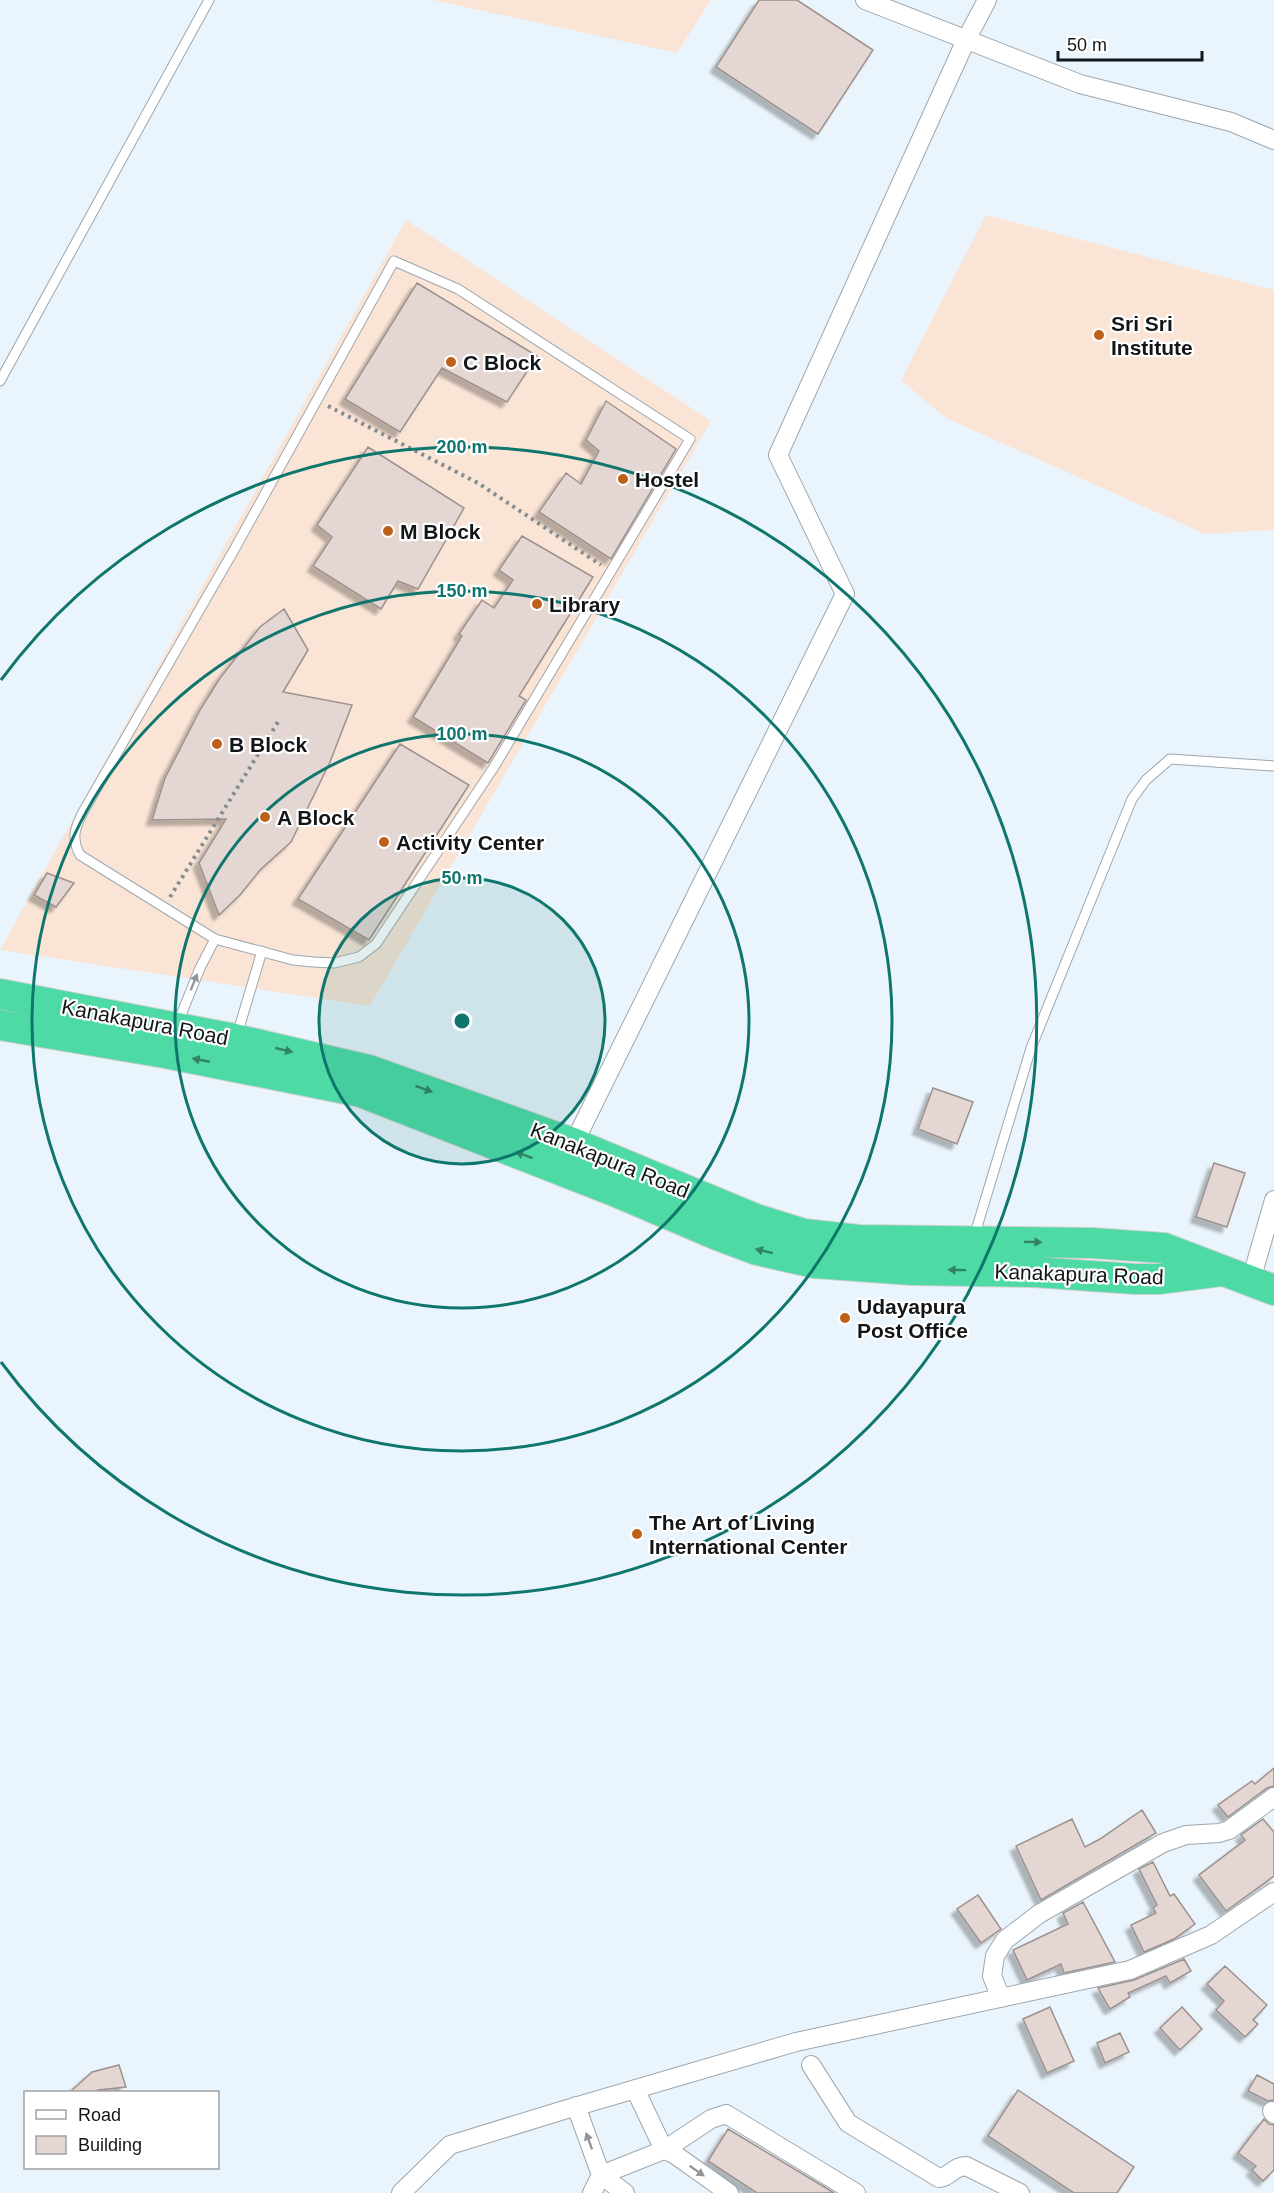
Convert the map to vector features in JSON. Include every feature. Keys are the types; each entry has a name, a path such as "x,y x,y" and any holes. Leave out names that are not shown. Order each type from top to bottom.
{"highway":[{"name":"Kanakapura Road","path":"0,994 235,1039 369,1070 573,1143 756,1220 912,1270 1034,1272 1159,1280 1250,1280"},
{"name":"Kanakapura Road","path":"0,1025 153,1051 362,1092 562,1170 717,1235 757,1250 814,1263 859,1253 973,1242 1092,1243 1164,1248 1250,1280"}],"street":[{"path":"865,0 1080,84 1231,122 1274,140"},
{"path":"562,1170 573,1143 845,594 778,455 966,40 987,0"},
{"path":"1250,1280 1274,1200"},
{"path":"1001,1998 992,1976 995,1956 1005,1940 1039,1914 1163,1843 1186,1835 1219,1833 1229,1830 1274,1797"},
{"path":"401,2193 450,2145 796,2042 1130,1970 1211,1935 1274,1892"},
{"path":"811,2065 848,2123 939,2178 947,2176 958,2167 966,2166 1020,2193"},
{"path":"635,2089 664,2150 674,2154 729,2193"},
{"path":"576,2106 601,2175 625,2193"},
{"path":"592,2193 601,2175 664,2150 711,2119 726,2114 856,2193"}],"lane":[{"path":"0,381 209,0"},
{"path":"394,261 458,289 690,440 611,572 494,767 376,944 358,957 334,963 292,960 215,939 80,855 75,846 74,836 83,812 394,261"},
{"path":"973,1242 1031,1048 1132,799 1146,780 1170,759 1274,766"},
{"path":"176,1027 200,968 215,939"},
{"path":"235,1039 262,951"}],"path":[{"path":"317,400 478,483 611,572"},
{"path":"164,907 278,722"}],"shaded area":[{"path":"433,0 711,0 677,53"},
{"name":"Sri Sri Institute","path":"986,215 1274,290 1274,530 1205,534 946,418 901,380"},
{"path":"406,220 711,421 370,1006 0,950"}],"building":[{"path":"759,0 797,0 873,50 818,134 716,67"},
{"name":"C Block","path":"417,283 537,356 507,402 442,368 400,432 345,399"},
{"name":"Hostel","path":"606,401 676,449 611,559 539,512 566,473 581,484 599,451 586,440"},
{"name":"M Block","path":"368,447 464,508 418,589 398,581 381,609 313,566 332,537 317,525"},
{"path":"522,536 593,577 519,696 526,700 488,763 413,717 462,636 459,634 482,600 494,608 513,580 499,570"},
{"path":"284,609 308,650 283,692 352,705 330,762 291,842 261,869 240,895 219,915 199,863 226,819 152,820 165,778 200,710 220,678 260,627"},
{"name":"Activity Center","path":"400,744 469,785 369,940 298,899"},
{"path":"47,873 74,883 56,907 34,895"},
{"path":"933,1088 973,1102 957,1144 918,1129"},
{"path":"1214,1163 1245,1173 1227,1227 1196,1217"},
{"path":"1274,1768 1274,1786 1267,1788 1228,1817 1218,1805 1252,1781 1255,1784"},
{"path":"1142,1810 1156,1833 1041,1900 1016,1846 1072,1819 1085,1847"},
{"path":"1263,1819 1274,1832 1274,1876 1226,1911 1199,1875 1245,1840 1241,1835"},
{"path":"1153,1862 1170,1896 1174,1894 1195,1924 1174,1939 1144,1952 1131,1925 1156,1913 1153,1908 1157,1905 1139,1869"},
{"path":"978,1895 1001,1929 981,1943 957,1909"},
{"path":"1083,1902 1115,1962 1064,1973 1061,1964 1027,1980 1013,1950 1068,1924 1063,1913"},
{"path":"1184,1959 1191,1971 1170,1983 1166,1976 1128,1993 1130,1997 1110,2009 1098,1988 1134,1980"},
{"path":"1225,1966 1267,2005 1253,2020 1258,2024 1245,2037 1216,2010 1224,2001 1207,1984"},
{"path":"1050,2007 1074,2061 1047,2073 1023,2019"},
{"path":"1182,2007 1202,2029 1180,2050 1160,2028"},
{"path":"1120,2033 1129,2052 1105,2063 1097,2043"},
{"path":"119,2065 126,2087 96,2091 71,2091 92,2072"},
{"path":"1257,2075 1274,2084 1274,2100 1268,2101 1248,2091"},
{"path":"1018,2090 1134,2167 1117,2193 1074,2193 988,2136"},
{"path":"1264,2119 1274,2125 1274,2170 1263,2181 1252,2170 1256,2166 1238,2153"},
{"path":"728,2129 834,2193 757,2193 708,2161"}],"place":[{"name":"Sri Sri Institute","path":"1099,335"},
{"name":"C Block","path":"451,362"},
{"name":"Hostel","path":"623,479"},
{"name":"M Block","path":"388,531"},
{"name":"Library","path":"537,604"},
{"name":"B Block","path":"217,744"},
{"name":"A Block","path":"265,817"},
{"name":"Activity Center","path":"384,842"},
{"name":"Udayapura Post Office","path":"845,1318"},
{"name":"The Art of Living International Center","path":"637,1534"}]}
